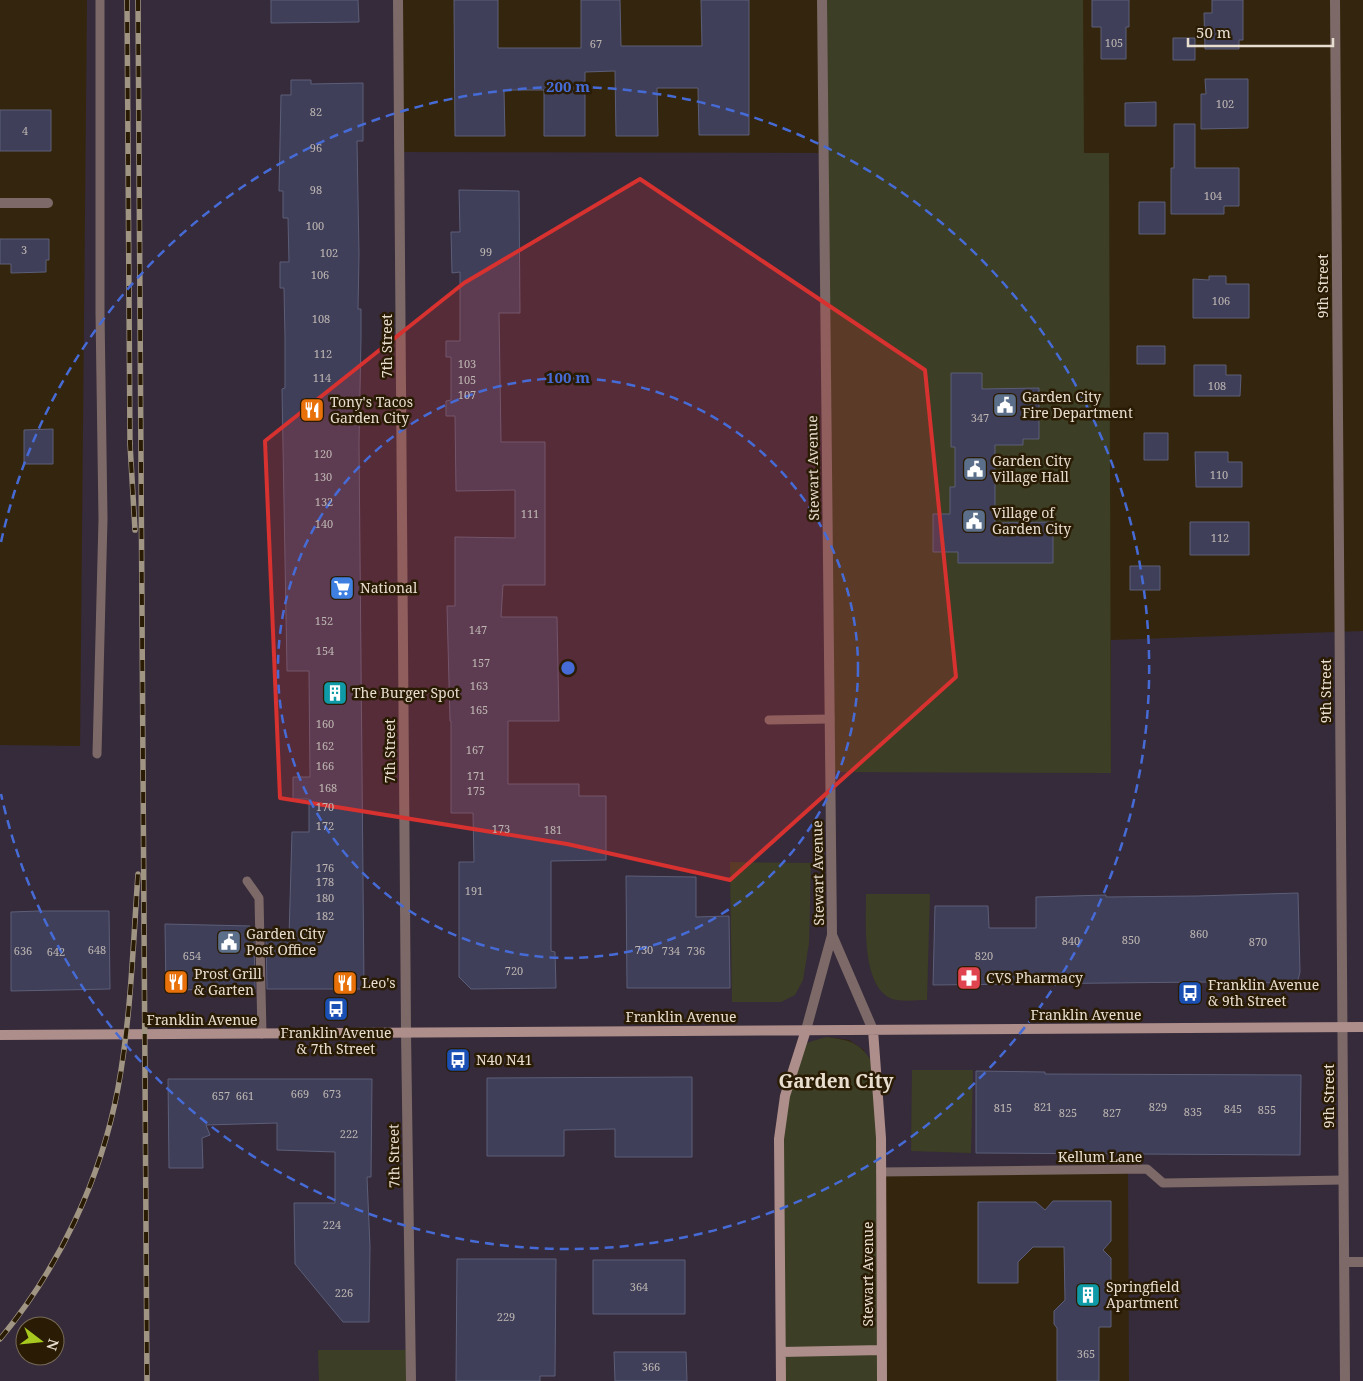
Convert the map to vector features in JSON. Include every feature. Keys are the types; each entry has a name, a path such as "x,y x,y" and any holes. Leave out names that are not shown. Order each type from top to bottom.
{"main road":[{"name":"Franklin Avenue","path":"0,1035 1363,1027"},
{"name":"Stewart Avenue","path":"781,1381 779,1139 784,1102 806,1030"},
{"name":"Stewart Avenue","path":"873,1030 881,1138 882,1381"},
{"path":"781,1352 882,1350"}],"street":[{"name":"7th Street","path":"398,0 406,1032 412,1381"},
{"name":"Stewart Avenue","path":"806,1030 832,935 822,0"},
{"name":"9th Street","path":"1335,0 1345,1381"},
{"path":"0,202 48,203"},
{"name":"Stewart Avenue","path":"832,935 873,1030"},
{"path":"1344,1262 1363,1262"}],"lane":[{"path":"97,754 103,519 100,312 100,0"},
{"path":"770,720 830,719"},
{"path":"246,881 259,898 262,1034"},
{"name":"Kellum Lane","path":"881,1172 1147,1170 1163,1183 1344,1180"}],"highlighted area":[{"path":"640,179 925,370 956,677 730,880 567,844 280,798 265,441 464,283"}],"shaded area":[{"path":"87,0 398,0 401,152 823,153 1111,773 1111,640 1363,631 1363,1381 1129,1381 1128,1170 881,1172 864,1050 849,1040 827,1037 780,1381 0,1381 0,745 80,746"}],"green space":[{"path":"822,0 1083,0 1084,153 1109,153 1111,773 828,772"},
{"path":"730,862 811,863 809,943 803,980 795,995 781,1002 732,1002"},
{"path":"866,894 930,894 927,1000 905,1001 892,999 882,992 875,981 867,952"},
{"path":"827,1037 856,1044 865,1052 875,1066 885,1381 780,1381 784,1088 789,1067 795,1053 806,1044"},
{"path":"912,1070 973,1070 971,1153 911,1151"},
{"path":"318,1350 406,1350 407,1381 319,1381"}],"building":[{"path":"271,0 358,0 359,22 271,23"},
{"path":"454,0 498,0 498,48 581,48 581,0 620,0 621,46 702,46 701,0 749,0 749,135 699,135 698,88 657,88 658,136 616,136 615,71 585,72 585,136 544,136 544,90 504,90 505,136 455,136"},
{"path":"1092,0 1129,0 1129,27 1126,27 1126,59 1101,59 1101,27 1092,27"},
{"path":"1212,0 1243,0 1243,40 1239,40 1239,49 1205,49 1204,13 1212,13"},
{"path":"1173,38 1195,38 1195,60 1173,60"},
{"path":"1205,79 1248,79 1248,128 1201,129 1201,94 1206,94"},
{"path":"291,80 311,80 311,84 363,83 363,141 357,141 358,309 361,309 359,443 364,989 267,989 266,937 289,937 292,832 309,832 309,799 293,799 293,777 310,777 309,671 287,671 282,389 285,388 285,338 284,288 280,288 280,262 289,262 288,218 283,218 283,191 279,191 281,95 291,95"},
{"path":"1156,102 1156,126 1125,126 1125,103"},
{"path":"0,110 51,110 51,151 0,151"},
{"path":"1174,124 1195,124 1195,168 1239,168 1239,206 1224,206 1224,214 1171,214 1171,168 1174,168"},
{"path":"459,190 519,191 520,313 499,313 501,442 545,442 545,585 503,585 501,617 557,617 559,721 508,721 508,784 579,784 579,796 606,796 606,860 551,861 551,951 555,952 556,988 471,989 459,977 459,862 474,862 473,813 451,813 451,721 447,606 455,606 455,537 515,538 515,490 456,491 455,416 446,416 446,401 451,400 451,357 446,357 446,341 460,341 460,272 452,273 451,232 460,232"},
{"path":"1139,202 1165,202 1165,234 1139,234"},
{"path":"0,239 49,239 49,260 46,260 46,272 11,273 11,264 0,264"},
{"path":"1209,276 1226,276 1226,284 1249,284 1249,318 1193,318 1193,279 1209,280"},
{"path":"1137,346 1165,346 1165,364 1137,364"},
{"path":"1194,365 1226,365 1226,375 1241,375 1240,396 1194,396"},
{"name":"Garden City Village Hall","path":"951,373 982,373 982,389 1039,388 1039,439 1023,439 1023,445 995,445 995,523 1053,522 1053,563 958,563 958,552 933,552 933,514 950,514 950,487 955,487 955,447 951,447"},
{"path":"53,429 53,464 24,464 24,430"},
{"path":"1144,433 1168,433 1168,460 1144,460"},
{"path":"1195,452 1228,452 1228,462 1242,462 1242,487 1196,487"},
{"path":"1190,522 1249,522 1249,555 1190,555"},
{"path":"1130,566 1160,566 1160,590 1130,590"},
{"path":"626,876 696,877 696,917 729,916 730,988 627,988"},
{"path":"1298,893 1300,972 1298,980 1294,983 1198,982 933,985 935,906 988,906 989,928 1036,928 1036,897"},
{"path":"109,911 110,989 11,991 11,912"},
{"path":"165,924 250,926 250,937 254,937 255,989 166,990"},
{"path":"976,1071 1045,1072 1045,1074 1301,1075 1300,1155 976,1153"},
{"path":"692,1077 692,1157 615,1157 615,1129 564,1130 564,1156 487,1156 487,1078"},
{"path":"168,1079 372,1079 371,1177 367,1177 370,1247 369,1322 343,1322 295,1264 294,1203 335,1203 335,1152 277,1150 277,1123 206,1125 210,1135 202,1138 203,1168 169,1168"},
{"name":"Springfield Apartment","path":"1053,1201 1111,1201 1111,1241 1103,1250 1111,1258 1111,1327 1099,1327 1099,1381 1057,1381 1057,1328 1054,1324 1054,1311 1065,1300 1064,1247 1033,1247 1018,1262 1018,1283 978,1283 978,1202 1036,1202 1045,1210"},
{"path":"457,1259 556,1259 555,1376 540,1376 540,1381 456,1381"},
{"path":"593,1260 685,1260 685,1314 593,1314"},
{"path":"614,1352 686,1352 687,1381 615,1381"}],"railway":[{"path":"127,0 130,444 135,530"},
{"path":"138,0 147,1381"},
{"path":"0,1339 41,1283 59,1252 75,1221 101,1156 118,1088 126,1035 138,874"}],"place":[{"name":"Garden City Fire Department","path":"1005,405"},
{"name":"Tony's Tacos Garden City","path":"312,410"},
{"name":"Garden City Village Hall","path":"975,469"},
{"name":"Village of Garden City","path":"974,521"},
{"name":"National","path":"342,588"},
{"name":"The Burger Spot","path":"335,693"},
{"name":"Garden City Post Office","path":"229,942"},
{"name":"CVS Pharmacy","path":"969,978"},
{"name":"Prost Grill & Garten","path":"176,982"},
{"name":"Leo's","path":"345,983"},
{"name":"Franklin Avenue & 9th Street","path":"1190,993"},
{"name":"Franklin Avenue & 7th Street","path":"336,1009"},
{"name":"N40 N41","path":"458,1060"},
{"name":"Springfield Apartment","path":"1088,1295"}],"district":[{"name":"Garden City","path":"836,1081"}]}
